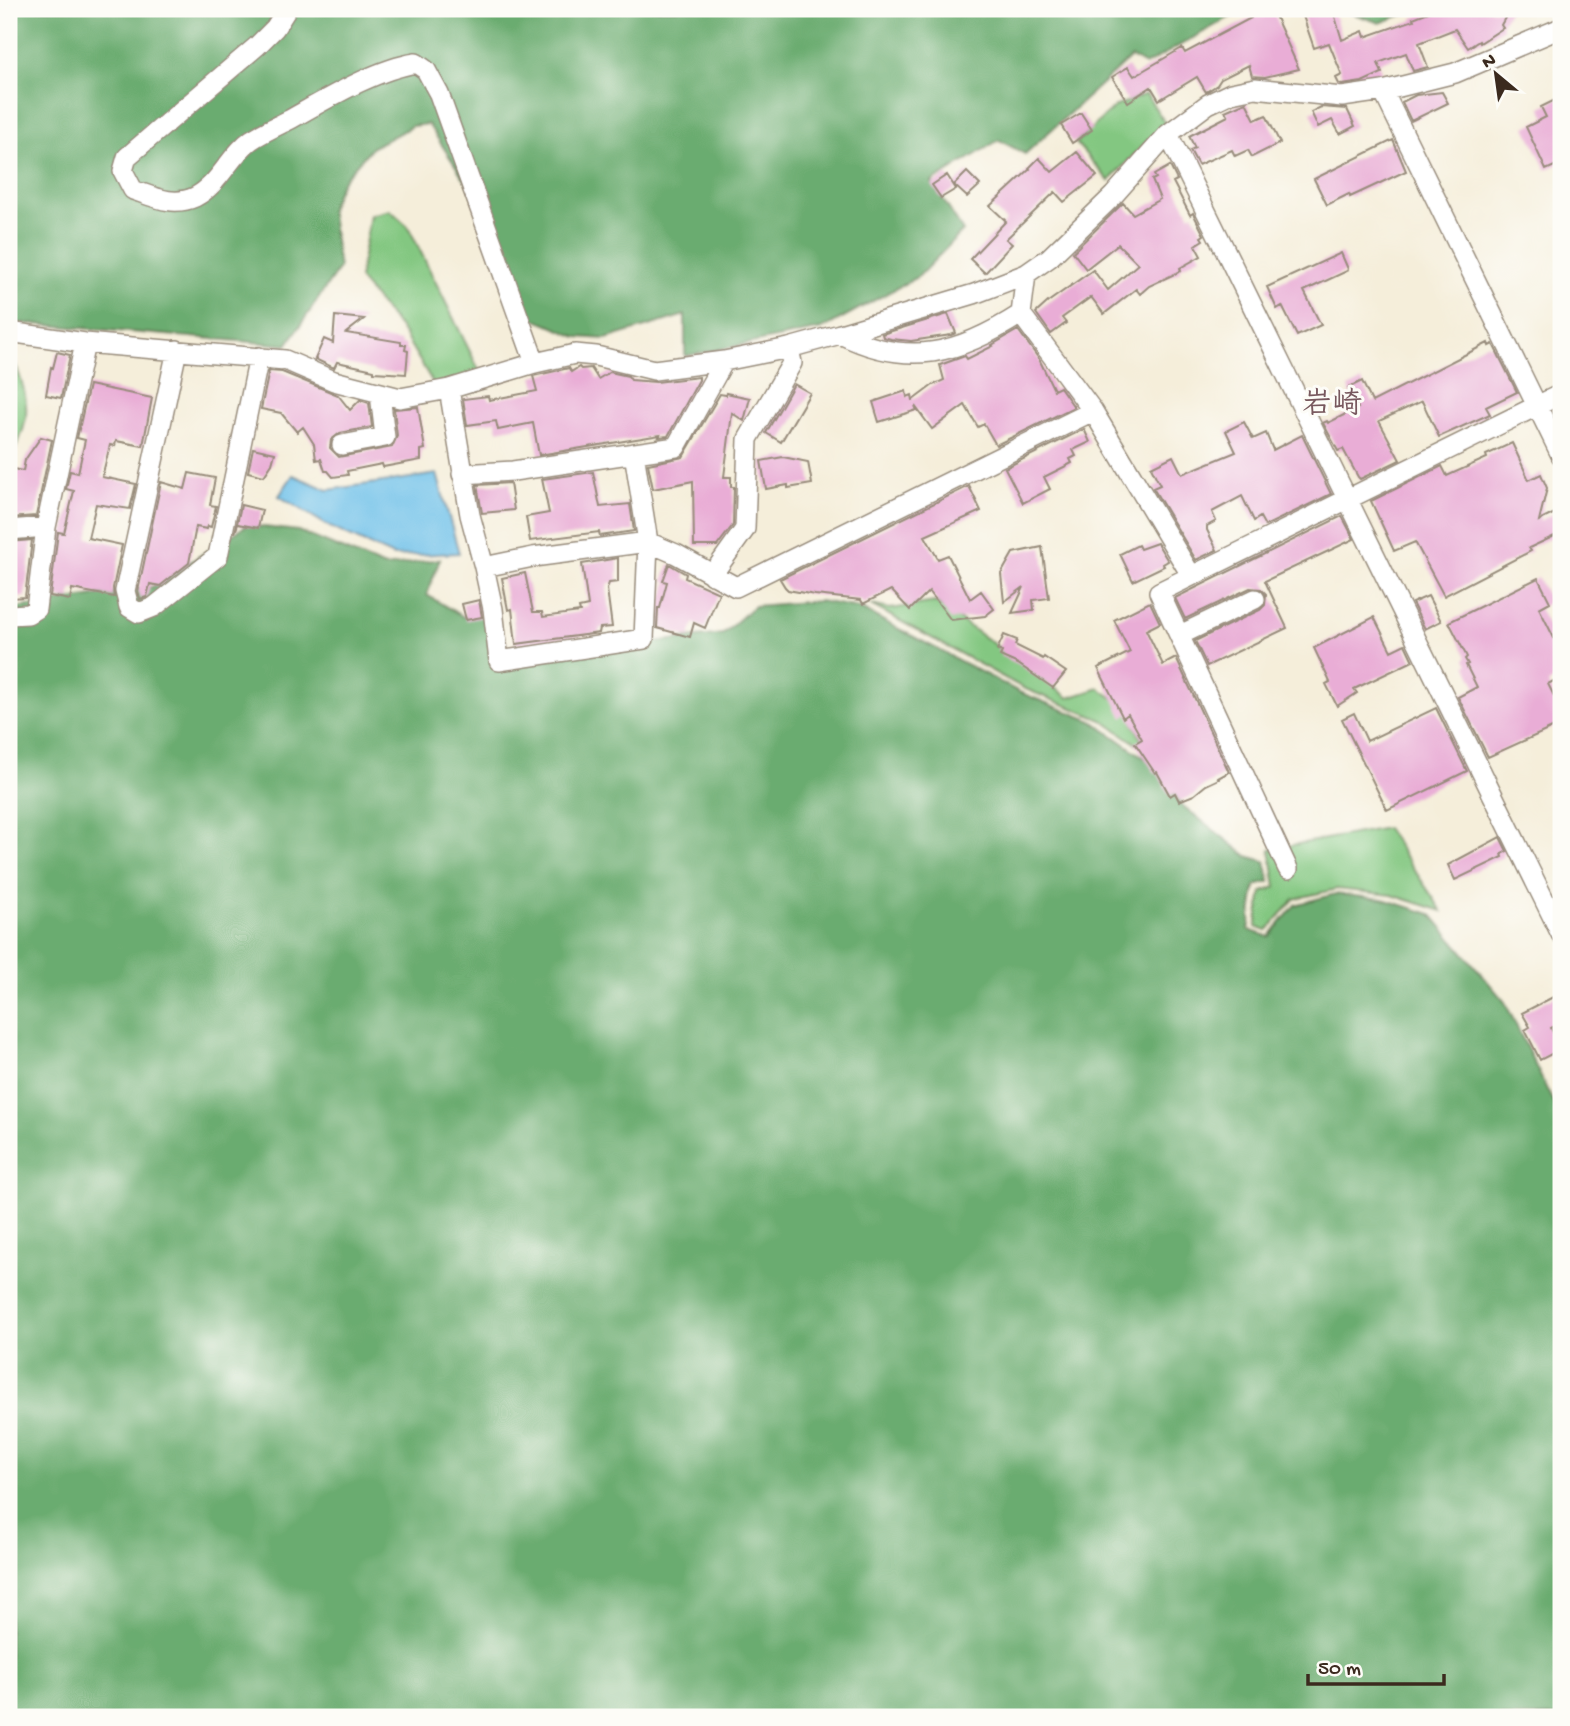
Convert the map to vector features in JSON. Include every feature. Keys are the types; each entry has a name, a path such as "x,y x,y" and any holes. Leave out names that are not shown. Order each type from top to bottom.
{"street":[{"path":"287,9 275,28 257,46 127,157 123,171 133,190 168,203 193,198 214,184 237,153 251,140 397,65 416,63 426,70 439,94 535,363"},
{"path":"9,332 85,342 285,360 334,381 400,398 449,389 575,354 596,356 654,370 724,361 840,334 974,293 1026,274 1049,258 1113,196 1168,134 1208,104 1231,93 1255,88 1342,97 1383,91 1455,73 1561,28"},
{"path":"1383,91 1561,455"},
{"path":"1168,134 1561,934"},
{"path":"1026,274 1021,314 1093,411 1191,575"},
{"path":"840,334 868,348 912,353 951,349 990,334 1021,314"},
{"path":"9,615 28,614 36,609 46,527 85,342"},
{"path":"712,575 745,529 748,439 792,363 789,348"},
{"path":"177,350 125,591 129,607 139,613 154,607 218,556 259,357"},
{"path":"462,474 513,471 676,447 724,361"},
{"path":"449,389 462,474 493,609 499,661 644,639 648,542 634,453"},
{"path":"342,445 385,437 380,394"},
{"path":"1288,869 1159,592 1561,394"},
{"path":"484,567 533,557 648,542 736,587 1093,411"},
{"path":"9,530 46,527"},
{"path":"1180,635 1255,599"}],"green space":[{"path":"9,9 1244,9 1145,65 1131,57 1025,154 999,140 932,182 963,231 919,276 822,329 685,356 685,315 606,339 577,337 532,318 486,212 428,124 412,126 371,148 342,181 330,208 339,268 287,345 9,322"},
{"path":"1339,9 1418,9 1380,23"},
{"path":"1146,94 1165,123 1109,181 1076,143 1114,107"},
{"path":"390,210 408,226 481,374 435,386 400,328 359,279 370,215"},
{"path":"9,352 24,389 26,410 20,440 9,461"},
{"path":"247,525 298,531 385,567 440,559 427,595 464,617 487,616 495,660 723,634 754,606 820,601 859,608 1019,692 1092,721 1152,763 1183,806 1247,856 1265,861 1270,882 1255,886 1249,930 1269,937 1295,905 1335,894 1383,899 1431,914 1505,1002 1561,1119 1561,1717 9,1717 9,609 152,587"},
{"path":"935,602 1069,698 1099,688 1126,707 1147,751 1102,720 1023,688 871,605 890,609"},
{"path":"1386,828 1442,911 1392,895 1337,889 1294,899 1267,931 1256,927 1262,892 1276,887 1270,849"}],"water":[{"path":"437,474 459,553 393,556 330,527 279,496 293,475 328,490"}],"building":[{"path":"1263,9 1272,9 1299,69 1265,77 1252,76 1249,65 1221,79 1206,92 1197,77 1159,100 1151,87 1128,102 1112,77 1128,67 1134,76 1182,48 1185,53"},
{"path":"1436,9 1510,9 1501,25 1503,28 1468,48 1455,29 1419,43 1428,67 1413,71 1406,53 1378,63 1382,73 1362,82 1342,85 1336,78 1342,75 1329,43 1314,48 1303,16 1322,10 1322,13 1333,10 1342,40 1363,31 1365,37 1414,20 1413,18"},
{"path":"1442,92 1448,103 1411,121 1402,102 1416,95"},
{"path":"1561,97 1561,163 1546,170 1526,127 1546,117 1541,107"},
{"path":"1246,102 1255,120 1266,115 1280,143 1252,157 1248,150 1235,156 1232,150 1198,165 1190,150 1195,148 1189,136 1228,116 1225,111"},
{"path":"1321,107 1347,109 1355,126 1340,134 1332,120 1318,127 1311,112"},
{"path":"1081,113 1092,130 1072,143 1061,125"},
{"path":"1393,140 1406,171 1327,205 1314,179"},
{"path":"1077,152 1097,176 1064,202 1055,192 1006,239 1012,244 985,273 970,259 1006,221 990,206 1039,158 1052,172"},
{"path":"1170,166 1177,180 1173,182 1204,235 1201,237 1203,240 1195,245 1201,256 1180,268 1181,271 1149,286 1140,294 1136,289 1104,314 1091,297 1062,318 1066,323 1051,334 1036,313 1048,302 1093,270 1108,290 1138,264 1118,244 1086,269 1073,252 1123,203 1133,214 1160,199 1152,180 1156,178 1154,175"},
{"path":"967,172 980,185 967,197 954,185"},
{"path":"947,175 956,189 941,198 932,185"},
{"path":"1341,253 1347,271 1304,291 1321,325 1297,336 1282,306 1277,309 1267,287"},
{"path":"948,314 956,333 951,335 911,341 891,339 883,337 882,334"},
{"path":"335,316 364,319 346,333 406,345 406,374 374,372 337,362 334,368 315,359 324,339 333,343"},
{"path":"1018,330 1039,359 1054,390 1060,387 1074,407 996,445 984,424 978,427 965,405 932,429 915,406 917,410 879,422 873,402 906,391 907,397 912,395 913,400 944,380 940,365 965,356 967,359"},
{"path":"1488,343 1489,346 1493,344 1517,392 1486,407 1490,414 1439,437 1422,401 1379,421 1400,460 1360,479 1343,449 1338,451 1323,423 1358,408 1348,388 1362,381 1372,402"},
{"path":"57,352 70,355 61,398 46,395"},
{"path":"579,367 591,368 598,379 610,372 628,376 631,380 656,382 699,377 699,380 668,436 659,437 660,435 539,455 533,423 498,430 496,421 467,425 463,399 488,396 489,400 537,391 533,376 569,368 571,372"},
{"path":"269,371 282,372 338,395 350,410 360,400 369,403 372,427 340,433 331,440 330,448 339,457 392,447 397,436 394,409 418,407 425,449 421,450 421,460 383,467 382,464 347,471 348,475 333,477 325,471 321,459 316,460 314,444 303,427 297,432 281,413 261,409"},
{"path":"794,384 810,393 781,442 766,433"},
{"path":"89,385 152,398 143,446 116,441 115,446 110,445 102,477 136,484 130,509 96,504 88,538 122,545 113,588 114,597 72,589 70,600 50,596 58,532 64,533 74,491 66,489 70,471 78,473 85,440 77,438"},
{"path":"720,394 750,398 744,421 732,413 724,477 731,477 731,487 734,487 733,525 717,546 694,546 693,481 653,489 648,464 683,457"},
{"path":"1244,422 1253,439 1266,433 1273,450 1302,435 1331,494 1265,526 1260,517 1254,521 1242,496 1212,512 1216,521 1207,526 1207,530 1217,550 1196,560 1153,488 1160,485 1151,467 1173,456 1182,474 1236,452 1226,431"},
{"path":"1084,429 1090,442 1073,450 1076,456 1070,459 1072,463 1044,477 1050,489 1023,503 1005,468"},
{"path":"41,437 52,440 36,516 9,518 9,477 11,478 13,469 23,471 25,460"},
{"path":"1512,443 1529,480 1541,474 1547,488 1539,521 1555,513 1557,518 1561,517 1561,533 1444,596 1415,542 1394,551 1371,501 1442,466 1447,476"},
{"path":"253,448 275,453 264,476 248,472"},
{"path":"783,457 808,462 812,484 766,489 761,461"},
{"path":"593,472 600,507 630,504 634,531 600,536 599,532 530,541 526,517 549,513 542,479"},
{"path":"189,473 215,478 210,505 216,506 211,527 196,527 189,563 160,586 150,584 147,597 140,599 138,591 161,482 185,489"},
{"path":"510,483 514,510 482,513 477,485"},
{"path":"969,486 981,511 925,536 938,559 948,555 970,599 981,591 994,609 985,616 951,620 929,591 910,610 891,590 863,604 861,600 788,590 780,579"},
{"path":"241,505 262,510 258,528 238,524 235,533"},
{"path":"1342,516 1354,539 1265,581 1287,628 1207,666 1195,641 1260,610 1265,605 1266,594 1261,589 1250,588 1185,619 1175,598"},
{"path":"32,540 25,597 12,598 9,595 9,542"},
{"path":"1157,543 1168,561 1164,566 1133,581 1120,554 1138,545 1140,549"},
{"path":"1042,547 1049,598 1033,600 1034,610 1012,613 1024,587 1004,602 1001,574 1013,553"},
{"path":"618,558 618,582 609,583 607,589 612,627 600,628 599,633 516,644 512,609 508,610 502,578 525,573 533,612 542,612 543,617 580,612 579,608 588,606 582,564"},
{"path":"669,564 686,574 685,578 719,593 705,628 694,623 690,637 657,628 658,608 667,582 663,581"},
{"path":"1538,578 1550,602 1539,608 1556,642 1561,639 1561,677 1548,684 1561,710 1561,724 1488,757 1458,697 1477,687 1466,665 1467,657 1449,622"},
{"path":"1428,596 1441,621 1425,629 1412,603"},
{"path":"479,600 482,617 466,620 462,604"},
{"path":"1150,602 1160,623 1146,630 1163,665 1176,658 1229,772 1194,795 1179,801 1175,793 1170,796 1157,772 1155,773 1135,743 1142,739 1128,714 1123,718 1098,668 1130,652 1114,620"},
{"path":"1374,617 1391,651 1405,644 1413,661 1354,689 1357,693 1337,706 1326,684 1330,682 1314,648"},
{"path":"1004,635 1017,640 1015,645 1043,659 1044,657 1066,672 1053,688 1018,664 1000,656 1002,652 997,650"},
{"path":"1436,708 1467,771 1387,810 1342,719 1354,713 1367,741"},
{"path":"1500,837 1507,851 1502,854 1503,857 1455,880 1448,865"},
{"path":"1561,993 1561,1023 1551,1028 1561,1049 1540,1060 1525,1030 1530,1027 1522,1013"}],"district":[{"name":"岩崎","path":"1332,402"}]}
